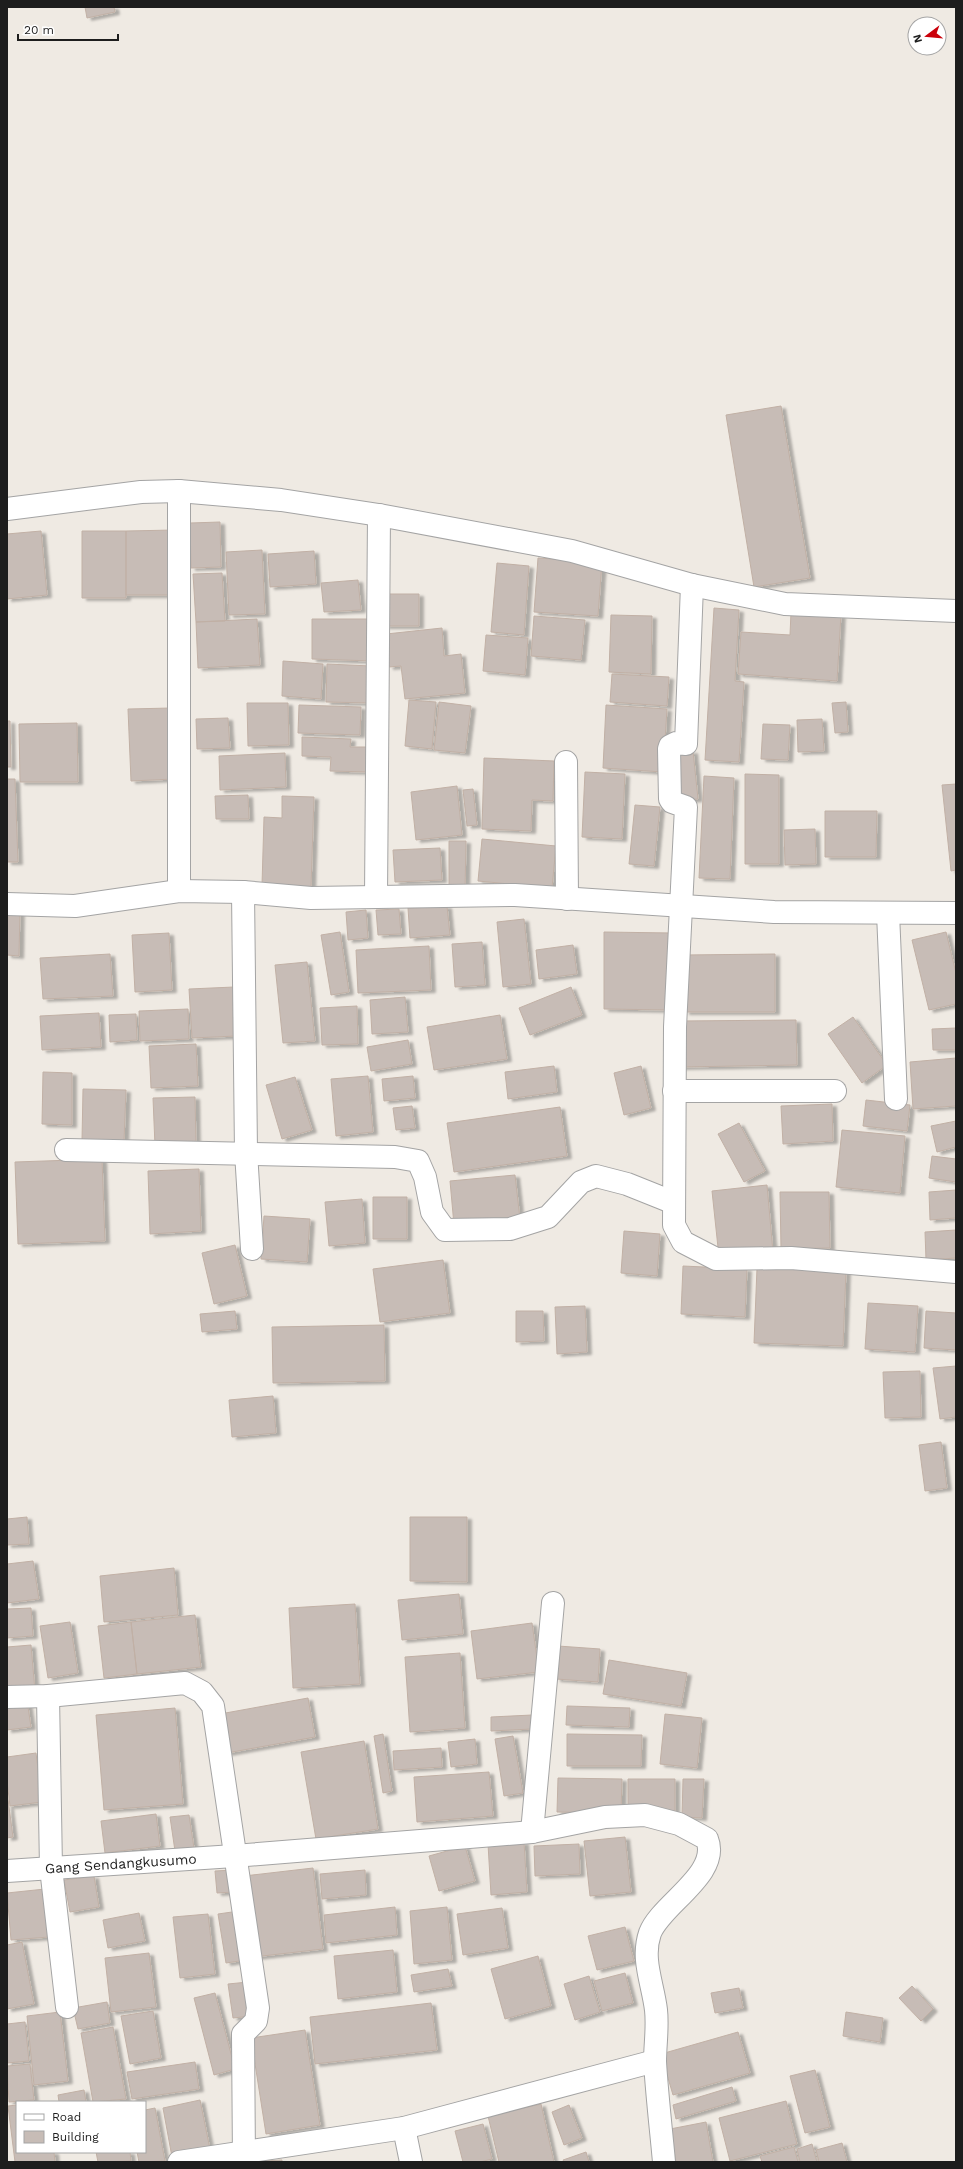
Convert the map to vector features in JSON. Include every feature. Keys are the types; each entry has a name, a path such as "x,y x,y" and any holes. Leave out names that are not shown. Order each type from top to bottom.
{"street":[{"path":"179,491 179,890"},
{"path":"7,509 141,492 179,491 281,500 379,515 572,551 692,585 785,604 956,611"},
{"path":"376,897 379,515"},
{"path":"692,585 686,744 676,744 670,746 669,749 670,799 672,802 686,807 674,1091 672,1202 674,1225 683,1242 716,1259 791,1258 956,1272"},
{"path":"566,762 567,899"},
{"path":"7,904 75,906 179,890 243,892 311,898 515,895 681,908 774,912 956,913"},
{"path":"243,892 246,1152 252,1249"},
{"path":"888,913 896,1098"},
{"path":"674,1091 835,1092"},
{"path":"66,1150 246,1152 395,1157 418,1161 425,1177 432,1212 445,1230 510,1229 548,1217 581,1182 596,1176 627,1184 672,1202"},
{"path":"532,1832 553,1603"},
{"path":"7,1697 48,1696 185,1683 202,1692 213,1706 234,1856 258,2008 256,2022 244,2034 244,2157"},
{"path":"48,1696 52,1868 67,2007"},
{"name":"Gang Sendangkusumo","path":"7,1871 234,1856 532,1832 606,1817 645,1815 679,1824 707,1838 709,1848 707,1862 682,1895 656,1920 649,1934 646,1966 656,2011 655,2061"},
{"path":"179,2162 244,2157 404,2128 655,2061 664,2162"},
{"path":"404,2128 411,2162"}],"building":[{"path":"85,7 114,7 115,12 87,18"},
{"path":"781,406 810,578 754,587 726,415"},
{"path":"220,522 221,567 191,568 190,523"},
{"path":"174,530 174,595 126,595 126,531"},
{"path":"41,531 47,595 7,599 7,534"},
{"path":"82,531 126,531 126,598 82,598"},
{"path":"262,550 265,614 229,615 226,552"},
{"path":"314,551 316,584 270,587 268,554"},
{"path":"538,558 602,562 598,616 534,612"},
{"path":"497,563 529,566 524,635 491,632"},
{"path":"222,573 225,621 196,622 193,574"},
{"path":"358,580 361,610 324,612 321,583"},
{"path":"384,594 419,594 419,626 385,626"},
{"path":"714,608 739,610 735,681 744,682 739,762 705,760"},
{"path":"791,612 841,615 837,681 738,674 741,632 790,635"},
{"path":"611,615 652,616 651,674 609,672"},
{"path":"534,616 585,620 581,660 531,656"},
{"path":"257,619 260,665 198,668 196,622"},
{"path":"312,619 374,619 373,661 312,659"},
{"path":"442,628 444,656 461,654 465,693 405,699 401,666 389,667 386,634"},
{"path":"486,635 528,638 525,675 483,671"},
{"path":"283,661 323,664 321,699 282,696"},
{"path":"327,664 371,666 371,703 326,702"},
{"path":"612,674 669,677 667,706 610,702"},
{"path":"409,700 436,702 432,749 405,746"},
{"path":"439,702 471,706 465,753 434,750"},
{"path":"846,702 848,732 835,733 832,703"},
{"path":"247,703 288,703 289,745 248,746"},
{"path":"299,705 361,707 360,735 298,733"},
{"path":"606,705 667,709 663,772 603,768"},
{"path":"171,708 174,779 131,781 128,709"},
{"path":"228,718 230,748 197,749 196,719"},
{"path":"822,719 824,751 798,752 797,720"},
{"path":"7,721 10,721 11,767 7,767"},
{"path":"77,723 78,782 20,782 19,724"},
{"path":"763,724 790,725 788,760 761,759"},
{"path":"302,737 351,739 350,747 369,747 368,772 330,771 331,757 302,756"},
{"path":"693,751 698,799 676,801 672,753"},
{"path":"285,753 286,787 220,790 219,756"},
{"path":"484,758 554,761 553,801 532,800 531,831 482,829"},
{"path":"585,772 625,774 622,839 582,837"},
{"path":"745,774 779,775 779,864 745,864"},
{"path":"704,776 734,778 730,879 699,878"},
{"path":"7,779 15,779 18,862 7,862"},
{"path":"956,784 956,870 951,871 942,785"},
{"path":"457,786 462,835 416,840 411,792"},
{"path":"473,789 477,825 467,826 463,790"},
{"path":"248,795 249,819 216,819 215,796"},
{"path":"282,796 314,797 311,887 262,885 264,817 282,818"},
{"path":"635,805 660,807 654,866 629,864"},
{"path":"825,811 877,811 876,857 825,857"},
{"path":"815,829 816,864 785,865 784,830"},
{"path":"482,839 556,846 552,888 478,881"},
{"path":"449,841 466,841 465,891 449,891"},
{"path":"440,848 442,880 395,882 393,850"},
{"path":"447,906 450,935 410,938 408,908"},
{"path":"7,909 20,909 19,956 7,955"},
{"path":"399,909 401,934 378,935 376,910"},
{"path":"366,910 368,938 348,940 346,912"},
{"path":"524,919 531,984 503,987 497,922"},
{"path":"340,932 349,992 331,995 321,935"},
{"path":"604,932 672,933 671,1010 604,1009"},
{"path":"946,932 956,973 956,1004 929,1010 912,940"},
{"path":"169,933 172,990 135,992 132,935"},
{"path":"482,942 485,985 455,987 452,944"},
{"path":"573,945 577,974 539,979 536,950"},
{"path":"429,946 431,990 358,993 356,950"},
{"path":"110,954 113,996 43,999 40,958"},
{"path":"775,954 775,1012 685,1012 685,955"},
{"path":"307,962 315,1041 283,1043 275,965"},
{"path":"234,987 237,1036 192,1038 189,989"},
{"path":"571,987 582,1015 530,1035 519,1008"},
{"path":"405,997 408,1032 372,1034 370,1000"},
{"path":"357,1006 358,1044 322,1045 320,1008"},
{"path":"188,1009 189,1039 140,1041 139,1011"},
{"path":"99,1013 101,1047 42,1050 40,1016"},
{"path":"136,1014 137,1040 110,1042 109,1015"},
{"path":"500,1015 507,1059 434,1070 427,1027"},
{"path":"853,1017 887,1065 862,1083 828,1034"},
{"path":"796,1020 797,1065 680,1067 680,1021"},
{"path":"956,1028 956,1050 933,1050 932,1029"},
{"path":"408,1040 412,1064 371,1071 367,1047"},
{"path":"196,1044 198,1086 151,1088 149,1046"},
{"path":"956,1058 956,1106 913,1109 910,1062"},
{"path":"554,1066 557,1092 508,1099 505,1072"},
{"path":"641,1066 651,1108 624,1115 614,1073"},
{"path":"43,1072 72,1073 72,1125 42,1124"},
{"path":"368,1076 373,1132 336,1136 331,1079"},
{"path":"413,1076 415,1098 384,1101 382,1079"},
{"path":"295,1077 312,1130 282,1139 266,1085"},
{"path":"83,1089 126,1090 124,1141 82,1140"},
{"path":"195,1097 196,1144 155,1146 153,1098"},
{"path":"866,1100 910,1105 907,1131 863,1126"},
{"path":"832,1104 833,1141 783,1144 781,1106"},
{"path":"412,1106 415,1128 396,1130 393,1108"},
{"path":"560,1107 567,1156 454,1172 447,1123"},
{"path":"956,1121 956,1147 937,1152 931,1126"},
{"path":"739,1123 765,1171 744,1182 718,1134"},
{"path":"842,1130 905,1136 900,1193 836,1187"},
{"path":"932,1156 956,1159 956,1182 929,1178"},
{"path":"102,1159 105,1241 18,1244 15,1162"},
{"path":"199,1169 201,1231 150,1234 148,1171"},
{"path":"515,1175 520,1219 454,1225 450,1181"},
{"path":"767,1185 773,1252 719,1257 712,1191"},
{"path":"956,1190 956,1218 930,1220 929,1192"},
{"path":"780,1192 829,1192 830,1248 781,1249"},
{"path":"373,1197 407,1197 407,1239 373,1239"},
{"path":"362,1199 365,1243 329,1246 325,1202"},
{"path":"264,1216 310,1219 307,1262 261,1259"},
{"path":"956,1230 956,1258 926,1260 925,1232"},
{"path":"624,1231 660,1234 657,1276 621,1273"},
{"path":"235,1245 247,1296 214,1304 202,1253"},
{"path":"443,1260 450,1313 380,1322 373,1269"},
{"path":"683,1266 747,1269 745,1317 681,1314"},
{"path":"757,1268 846,1271 843,1346 754,1343"},
{"path":"868,1303 918,1306 915,1352 865,1349"},
{"path":"585,1306 587,1352 557,1354 555,1307"},
{"path":"235,1311 237,1329 202,1332 200,1314"},
{"path":"516,1311 543,1311 544,1341 516,1342"},
{"path":"926,1311 956,1313 956,1350 924,1348"},
{"path":"384,1325 385,1381 273,1383 272,1327"},
{"path":"956,1366 956,1417 940,1419 933,1368"},
{"path":"920,1371 921,1417 885,1418 883,1372"},
{"path":"273,1396 276,1433 232,1437 229,1400"},
{"path":"941,1442 947,1488 925,1491 919,1445"},
{"path":"27,1517 29,1544 7,1545 7,1519"},
{"path":"410,1517 467,1517 467,1582 410,1581"},
{"path":"33,1561 39,1599 7,1603 7,1564"},
{"path":"174,1568 178,1615 104,1622 100,1576"},
{"path":"459,1594 463,1634 402,1640 398,1600"},
{"path":"355,1604 360,1684 293,1688 289,1608"},
{"path":"31,1608 33,1636 7,1638 7,1609"},
{"path":"195,1615 201,1667 137,1674 131,1622"},
{"path":"70,1622 78,1673 48,1678 40,1626"},
{"path":"131,1622 137,1674 104,1678 98,1626"},
{"path":"532,1623 539,1672 477,1679 471,1631"},
{"path":"31,1645 35,1691 7,1693 7,1647"},
{"path":"558,1646 600,1649 598,1682 556,1679"},
{"path":"460,1653 465,1728 410,1732 405,1657"},
{"path":"609,1660 687,1673 681,1706 603,1694"},
{"path":"308,1698 315,1737 227,1753 220,1714"},
{"path":"27,1700 31,1727 7,1730 7,1703"},
{"path":"567,1706 630,1708 629,1727 566,1725"},
{"path":"175,1708 183,1804 104,1810 96,1715"},
{"path":"665,1714 702,1718 697,1768 660,1764"},
{"path":"532,1715 532,1729 491,1731 491,1717"},
{"path":"383,1734 392,1791 383,1793 374,1736"},
{"path":"567,1734 642,1735 641,1766 567,1766"},
{"path":"513,1736 523,1793 504,1796 495,1739"},
{"path":"475,1739 477,1764 451,1767 448,1742"},
{"path":"364,1741 378,1829 316,1839 301,1752"},
{"path":"441,1748 442,1767 394,1770 393,1751"},
{"path":"36,1753 42,1802 10,1806 7,1781 7,1757"},
{"path":"489,1772 493,1816 417,1822 414,1777"},
{"path":"558,1778 622,1779 621,1813 557,1812"},
{"path":"628,1779 675,1779 675,1812 628,1812"},
{"path":"683,1779 704,1779 702,1818 682,1817"},
{"path":"7,1792 13,1837 7,1838"},
{"path":"156,1814 160,1846 105,1853 101,1821"},
{"path":"189,1815 194,1848 175,1851 170,1817"},
{"path":"625,1837 631,1892 590,1896 584,1841"},
{"path":"524,1842 527,1892 491,1895 488,1844"},
{"path":"579,1844 580,1874 535,1876 534,1846"},
{"path":"465,1846 475,1881 439,1891 429,1856"},
{"path":"313,1868 323,1949 254,1957 244,1876"},
{"path":"233,1870 234,1892 217,1893 215,1871"},
{"path":"365,1870 366,1895 322,1899 320,1874"},
{"path":"94,1876 99,1907 70,1912 64,1880"},
{"path":"45,1889 49,1937 11,1940 7,1893"},
{"path":"395,1907 397,1935 326,1943 324,1915"},
{"path":"447,1907 452,1960 414,1964 410,1911"},
{"path":"502,1908 508,1948 463,1955 457,1914"},
{"path":"239,1911 246,1960 226,1963 218,1914"},
{"path":"139,1913 145,1941 108,1948 103,1920"},
{"path":"208,1914 215,1974 180,1978 173,1917"},
{"path":"625,1927 634,1961 597,1970 588,1936"},
{"path":"22,1942 34,2004 7,2009 7,1945"},
{"path":"393,1950 397,1992 338,1999 334,1956"},
{"path":"149,1953 156,2007 111,2012 105,1958"},
{"path":"538,1956 551,2006 505,2019 491,1969"},
{"path":"448,1969 452,1986 414,1992 411,1975"},
{"path":"625,1973 633,2003 602,2011 594,1981"},
{"path":"589,1976 600,2012 575,2020 564,1984"},
{"path":"248,1982 252,2016 233,2018 228,1984"},
{"path":"912,1986 933,2009 921,2021 899,1998"},
{"path":"739,1988 743,2008 715,2013 711,1993"},
{"path":"215,1993 235,2069 214,2075 194,1998"},
{"path":"107,2002 110,2023 78,2029 73,2008"},
{"path":"431,2003 437,2050 315,2064 310,2017"},
{"path":"153,2011 161,2058 130,2064 121,2016"},
{"path":"60,2012 68,2081 34,2085 27,2016"},
{"path":"846,2012 883,2018 880,2042 843,2036"},
{"path":"25,2022 29,2061 7,2063 7,2024"},
{"path":"113,2027 126,2099 93,2101 81,2033"},
{"path":"305,2030 320,2125 266,2134 251,2038"},
{"path":"738,2032 750,2073 673,2095 661,2054"},
{"path":"195,2062 199,2089 132,2099 127,2072"},
{"path":"30,2064 34,2100 9,2102 7,2066"},
{"path":"815,2070 830,2127 805,2133 790,2076"},
{"path":"732,2087 736,2101 676,2119 673,2105"},
{"path":"84,2090 86,2101 59,2101 58,2095"},
{"path":"200,2100 210,2149 172,2157 163,2108"},
{"path":"786,2101 797,2144 730,2161 719,2118"},
{"path":"541,2104 554,2162 499,2162 488,2116"},
{"path":"16,2105 16,2153 54,2153 55,2162 15,2162 8,2106"},
{"path":"569,2105 582,2138 564,2145 552,2112"},
{"path":"155,2108 165,2161 139,2162 137,2153 146,2153 146,2110"},
{"path":"706,2122 713,2162 676,2162 670,2129"},
{"path":"483,2124 492,2159 480,2162 463,2162 455,2131"},
{"path":"842,2143 847,2162 819,2162 816,2150"},
{"path":"812,2144 817,2162 800,2162 797,2149"},
{"path":"794,2147 798,2162 762,2162 760,2156"},
{"path":"586,2152 589,2162 564,2162 563,2160"},
{"path":"96,2153 130,2153 131,2161 98,2162"},
{"path":"282,2160 282,2162 262,2161"}]}
